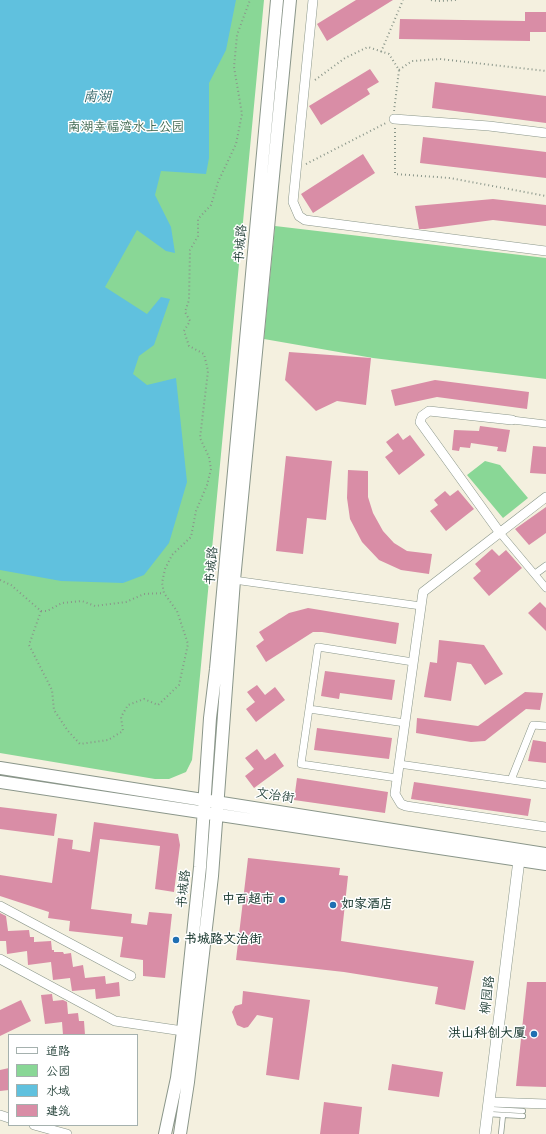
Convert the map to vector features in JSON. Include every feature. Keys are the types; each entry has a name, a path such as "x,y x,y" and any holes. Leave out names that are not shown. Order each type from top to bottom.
{"main road":[{"name":"书城路","path":"165,1134 183,1031 200,868 210,718 216,669 277,0"},
{"name":"书城路","path":"180,1134 188,1082 212,876 234,580 290,0"},
{"name":"文治街","path":"0,768 218,801 546,854"},
{"name":"文治街","path":"0,782 546,864"}],"street":[{"path":"313,0 293,202 299,216 305,220 546,251"},
{"path":"394,119 489,126 546,133"},
{"path":"546,424 428,411 422,416 420,422 500,532 546,588"},
{"path":"546,497 423,592 395,794 401,804 406,806 546,827"},
{"path":"535,574 546,566"},
{"path":"234,580 421,606"},
{"path":"397,778 302,764 309,709 318,647 413,662"},
{"path":"309,709 405,723"},
{"path":"511,780 532,724 546,726"},
{"path":"399,764 546,785"},
{"name":"柳园路","path":"485,1134 519,860"},
{"path":"0,906 131,976"},
{"path":"0,959 115,1022 183,1031"},
{"path":"488,1108 546,1104"},
{"path":"38,1126 66,1134"}],"lane":[{"path":"488,1108 523,1114 503,1115 488,1108"},
{"path":"501,1134 503,1115"}],"path":[{"path":"41,611 29,645 52,690 54,710 68,731 80,744 108,740 123,731 121,717 128,705 144,700 158,705 179,685 188,644 177,611 164,594 162,583 165,569 172,555 190,537 196,511 207,485 211,469 209,457 200,438 208,371 204,354 189,346 184,331 190,321 184,312 189,300 190,250 198,236 198,219 211,205 218,182 236,144 242,114 234,67 237,35 250,0"},
{"path":"381,52 403,0"},
{"path":"431,0 457,0"},
{"path":"399,70 412,61 440,59 546,71"},
{"path":"296,170 394,119"},
{"path":"0,580 11,585 41,611 47,611 62,603 82,602 95,606 126,602 144,594 164,594"}],"green space":[{"name":"南湖幸福湾水上公园","path":"0,0 264,0 192,760 186,772 169,779 155,779 0,753"},
{"path":"275,226 546,258 546,379 373,358 264,339"},
{"path":"485,461 500,465 528,498 503,518 467,475"}],"water":[{"name":"南湖","path":"0,0 236,0 226,50 209,83 209,158 206,174 161,171 155,195 171,227 175,253 166,251 137,230 105,287 147,314 161,297 170,299 154,345 139,356 133,374 147,385 176,378 187,482 169,543 144,575 123,583 61,581 0,570"}],"building":[{"path":"356,0 393,0 327,41 317,24"},
{"path":"525,12 546,12 546,32 530,32 530,41 399,39 400,19 525,21"},
{"path":"370,69 379,82 367,89 370,94 321,125 309,106"},
{"path":"435,82 546,96 546,123 432,108"},
{"path":"423,137 546,152 546,178 420,163"},
{"path":"363,154 375,173 313,213 301,194"},
{"path":"493,199 546,205 546,226 493,220 419,229 415,206"},
{"path":"289,352 371,358 366,405 337,401 316,411 285,380"},
{"path":"435,380 529,392 527,409 437,397 395,406 391,390"},
{"path":"480,426 510,430 506,452 497,451 498,447 471,443 470,448 460,447 459,451 452,450 454,430 479,431"},
{"path":"398,433 403,440 410,435 425,455 399,475 385,457 393,451 386,442"},
{"path":"533,446 546,447 546,474 530,473"},
{"path":"286,456 332,461 326,520 307,518 303,554 276,551"},
{"path":"348,470 368,471 368,497 373,513 383,531 394,543 407,551 432,554 429,574 401,570 379,560 362,542 350,519 347,498"},
{"path":"458,490 474,509 446,531 430,511 438,505 434,500 445,491 450,496"},
{"path":"546,507 546,533 529,545 515,529"},
{"path":"492,549 499,556 506,550 522,568 489,596 473,578 481,571 475,564"},
{"path":"540,602 546,608 546,631 528,613"},
{"path":"308,608 399,623 396,644 322,632 313,632 266,662 256,646 264,640 259,632 289,613"},
{"path":"439,640 484,645 503,674 485,685 471,664 457,662 451,701 424,697 430,662 437,663"},
{"path":"325,671 395,680 392,700 340,693 339,699 321,696"},
{"path":"257,685 265,695 275,687 285,700 256,722 246,709 255,702 247,692"},
{"path":"525,692 543,693 540,710 526,709 485,741 471,742 416,733 417,718 478,726"},
{"path":"317,728 392,738 389,759 314,750"},
{"path":"533,740 546,742 546,763 528,761"},
{"path":"257,749 265,760 275,753 284,766 254,788 245,776 254,769 245,758"},
{"path":"297,778 388,792 385,813 294,800"},
{"path":"414,782 531,799 528,816 411,799"},
{"path":"0,807 57,814 54,836 0,829"},
{"path":"94,822 178,834 180,845 174,892 155,889 160,846 100,839 91,909 132,914 131,923 147,925 149,912 172,914 165,978 143,976 143,960 120,957 123,937 69,931 70,921 48,918 49,912 0,896 0,875 52,883 58,838 73,840 72,849 90,852"},
{"path":"248,858 340,868 339,875 348,876 341,941 474,961 465,1010 435,1004 438,987 344,972 236,960"},
{"path":"0,913 6,916 8,931 29,930 30,937 34,937 34,942 51,941 52,950 54,950 54,952 63,952 64,954 71,953 73,967 83,965 85,978 105,976 106,984 119,982 120,996 96,999 95,989 72,991 70,978 53,980 51,962 28,965 27,951 7,954 6,941 0,941"},
{"name":"洪山科创大厦","path":"527,982 546,982 546,1087 516,1086"},
{"path":"243,991 310,1000 299,1080 266,1075 273,1018 257,1015 248,1027 244,1028 237,1025 232,1012 235,1006 242,1004"},
{"path":"52,994 53,1001 63,1000 67,1002 68,1014 78,1013 79,1021 84,1021 85,1034 63,1034 62,1022 45,1024 41,995"},
{"path":"21,1000 31,1021 0,1036 0,1010"},
{"path":"392,1064 443,1072 439,1097 388,1090"},
{"path":"8,1068 8,1090 0,1091 0,1070"},
{"path":"324,1102 362,1107 359,1134 320,1134"}],"place":[{"name":"中百超市","path":"282,900"},
{"name":"如家酒店","path":"333,905"},
{"name":"书城路文治街","path":"176,940"},
{"name":"洪山科创大厦","path":"534,1034"}]}
